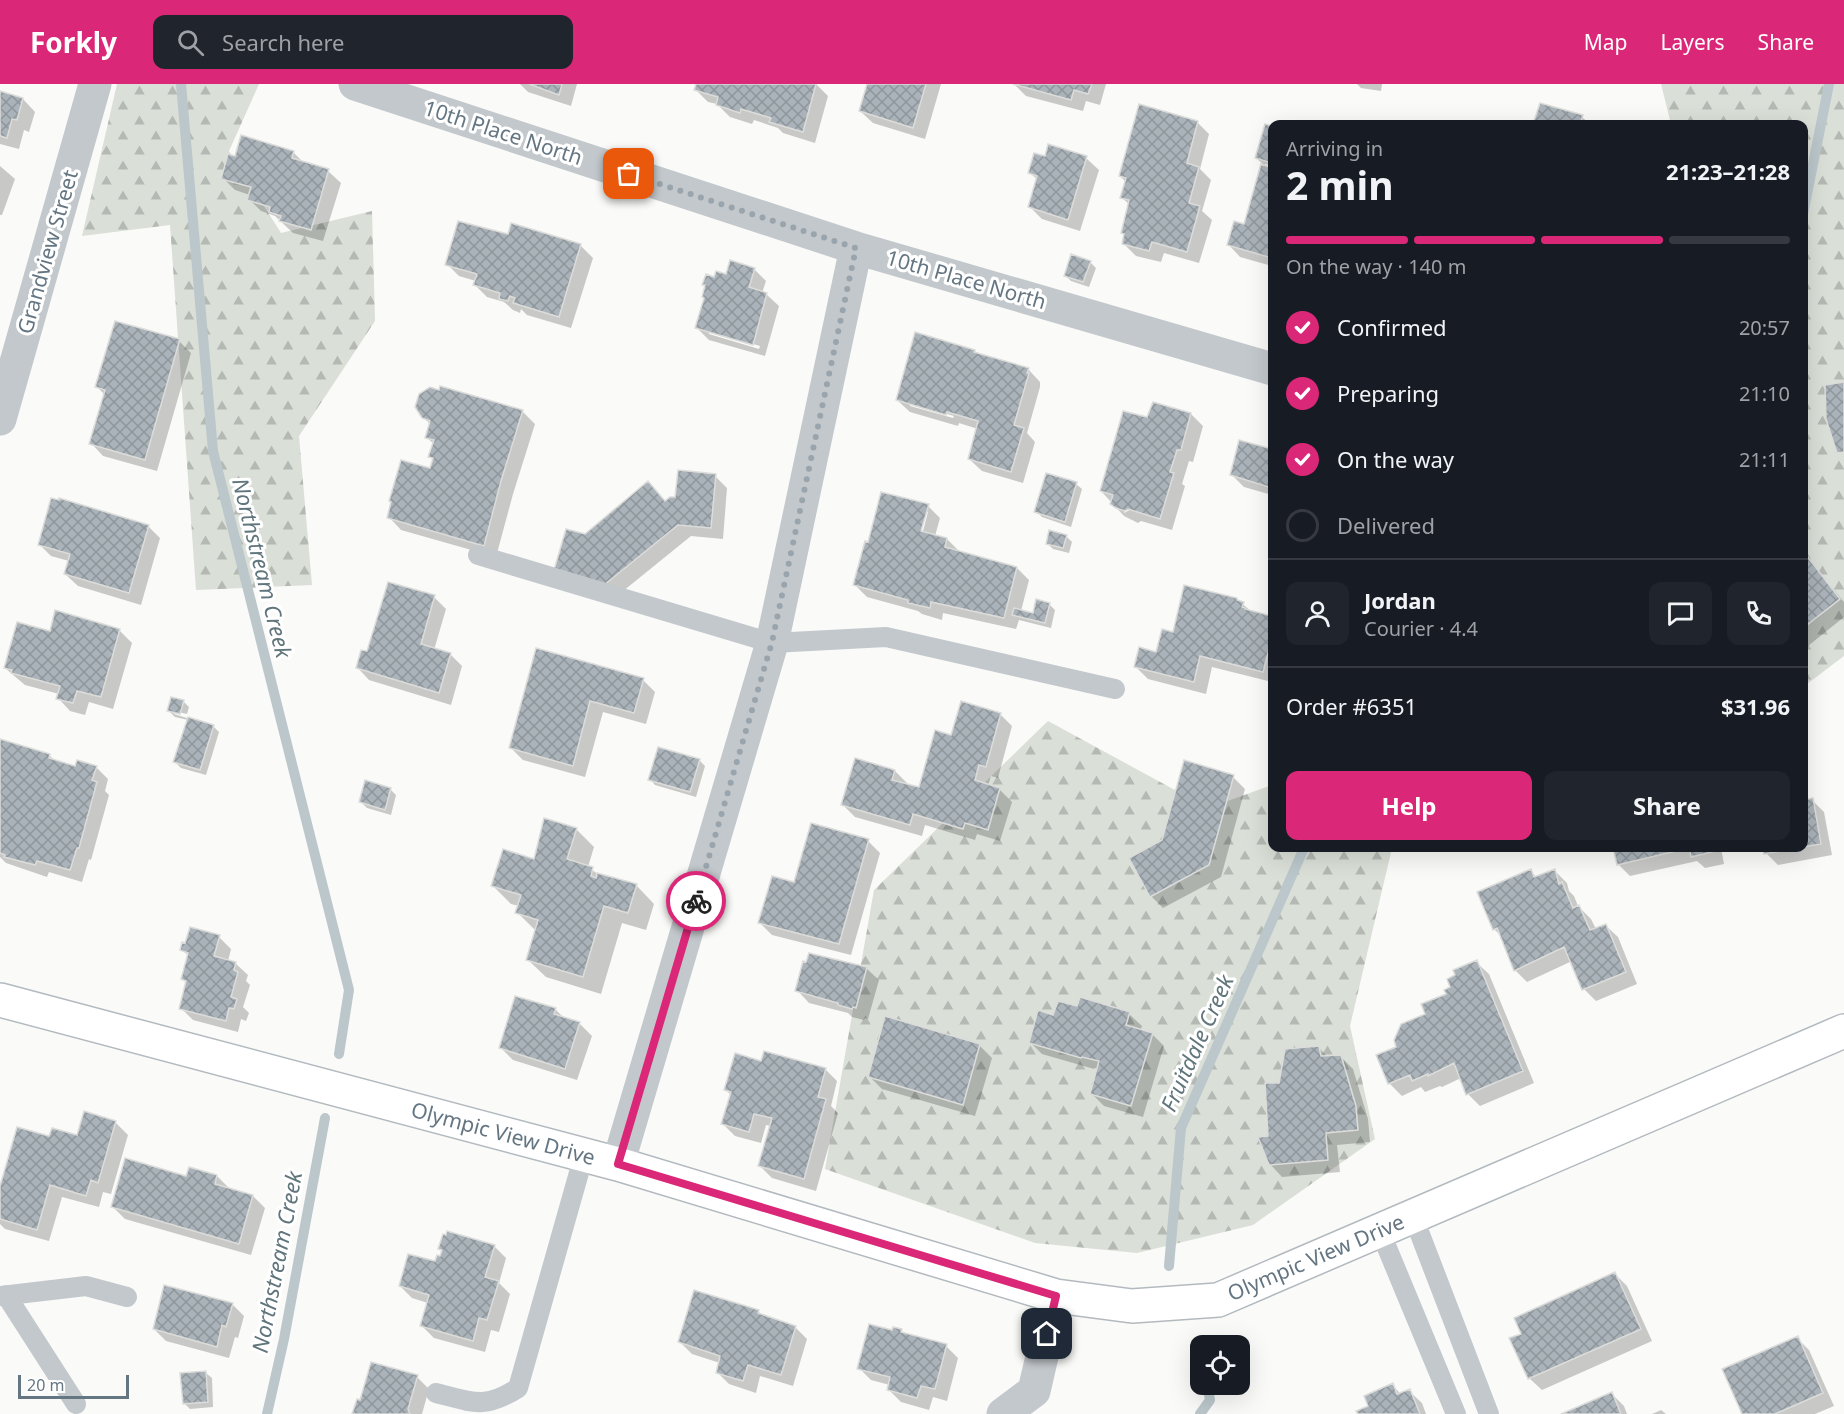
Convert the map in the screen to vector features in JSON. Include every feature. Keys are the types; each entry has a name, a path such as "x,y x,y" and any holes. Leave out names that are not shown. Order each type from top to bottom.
{"main road":[{"name":"Olympic View Drive","path":"0,1000 618,1164 1056,1296 1132,1306 1218,1300 1844,1031"}],"street":[{"name":"Grandview Street","path":"0,419 95,84"},
{"name":"10th Place North","path":"355,84 856,248 1268,368"},
{"path":"618,1164 772,642 856,248"},
{"path":"1003,1414 1034,1391 1056,1296"}],"lane":[{"path":"478,555 772,642 886,637 1115,689"},
{"path":"436,1393 479,1404 502,1399 518,1388 584,1155"},
{"path":"1413,1216 1489,1414"},
{"path":"1380,1231 1456,1414"},
{"path":"76,1404 3,1295 86,1286 127,1298"}],"green space":[{"path":"117,84 259,84 229,151 281,233 372,211 375,321 299,436 312,585 196,590 170,225 82,236"},
{"path":"1661,84 1844,84 1844,656 1808,683 1808,120 1670,120"},
{"path":"1048,721 1208,808 1268,786 1268,852 1391,852 1350,1026 1375,1139 1253,1225 1137,1253 1035,1243 825,1169 874,890"}],"building":[{"path":"529,84 562,84 559,95"},
{"path":"696,84 816,84 803,132 769,122 771,118 741,109 740,113 716,105 718,97 694,90"},
{"path":"867,84 926,84 913,128 859,111"},
{"path":"1013,84 1092,84 1088,94 1074,90 1071,100"},
{"path":"0,91 23,98 17,120 12,119 7,138 0,136"},
{"path":"1540,103 1583,115 1581,120 1534,120"},
{"path":"1139,104 1198,121 1187,163 1199,167 1189,203 1200,206 1187,252 1152,242 1149,251 1122,244 1124,234 1121,233 1129,200 1120,198 1126,178 1119,176"},
{"path":"1265,124 1268,125 1268,162 1255,158"},
{"path":"241,135 294,151 292,158 329,169 311,230 279,221 281,216 269,212 270,207 247,200 251,187 221,179 228,154 235,156"},
{"path":"1048,144 1087,156 1068,220 1028,207 1037,176 1028,173 1034,153 1045,156"},
{"path":"1261,164 1268,167 1268,257 1227,245 1234,221 1244,224"},
{"path":"458,221 508,234 511,223 581,244 559,317 513,303 515,298 510,296 508,301 499,299 500,293 473,285 477,274 445,265"},
{"path":"1071,254 1091,261 1083,282 1064,276"},
{"path":"730,260 755,268 749,287 767,293 753,345 695,328 704,298 702,297 705,285 702,285 706,274 714,277 716,271 726,274"},
{"path":"115,321 180,339 145,460 89,444 105,390 95,387"},
{"path":"915,332 1029,368 1014,425 1024,428 1011,472 968,459 978,421 947,412 946,415 896,400"},
{"path":"1844,382 1844,452 1837,453 1826,419 1825,385"},
{"path":"440,386 523,410 484,546 387,518 391,502 389,501 401,460 430,468 433,458 428,457 434,440 425,438 430,421 422,418 415,407 419,394 430,387 439,390"},
{"path":"1153,402 1191,413 1181,450 1177,450 1170,472 1174,473 1160,519 1128,509 1125,511 1116,508 1110,504 1113,495 1100,491 1123,411 1147,417"},
{"path":"1239,440 1268,448 1268,487 1230,475"},
{"path":"678,470 716,474 711,528 678,525 604,585 554,570 566,529 585,534 648,481 665,501 670,497 675,497"},
{"path":"1046,473 1077,482 1065,522 1034,512"},
{"path":"881,492 929,504 921,531 947,538 945,547 1017,567 1004,618 931,602 930,608 853,585 865,541 868,542"},
{"path":"51,498 59,500 59,498 149,525 129,593 64,574 70,554 38,545"},
{"path":"1049,530 1067,535 1063,548 1046,544"},
{"path":"1808,557 1840,599 1808,624"},
{"path":"388,582 435,595 421,644 451,653 439,693 356,668 361,650 367,651"},
{"path":"1184,585 1237,598 1244,602 1242,607 1245,609 1268,615 1268,653 1263,672 1200,656 1194,682 1134,667 1139,647 1156,652 1162,629 1173,632"},
{"path":"1036,599 1050,603 1045,623 1012,615 1014,608 1033,613"},
{"path":"55,610 120,629 101,697 77,691 73,703 56,699 60,686 11,673 12,670 4,668 17,622 50,631"},
{"path":"536,648 644,678 634,713 590,701 573,766 509,748"},
{"path":"171,697 184,700 180,714 167,711"},
{"path":"961,701 1001,713 986,767 979,765 975,780 1000,788 988,830 965,823 963,829 913,814 910,825 841,805 855,758 895,770 892,780 919,787 935,730 951,735"},
{"path":"188,717 214,725 200,770 173,762"},
{"path":"0,739 50,754 49,758 75,766 77,760 97,766 92,780 97,782 79,848 77,848 70,870 37,861 35,865 4,857 5,855 0,853"},
{"path":"658,747 700,759 690,792 648,780"},
{"path":"1184,760 1234,775 1209,865 1150,897 1129,858 1162,840"},
{"path":"365,780 391,788 385,810 359,802"},
{"path":"1813,798 1821,844 1808,846 1808,799"},
{"path":"544,818 577,828 567,859 593,867 591,876 596,878 597,873 637,884 628,913 604,906 583,977 526,960 538,920 515,913 521,895 491,886 503,849 534,859"},
{"path":"811,823 869,839 839,944 758,923 772,876 794,882"},
{"path":"1614,852 1672,852 1617,865"},
{"path":"1690,852 1712,852 1691,857"},
{"path":"1531,869 1534,877 1555,869 1559,884 1562,882 1573,908 1579,905 1590,930 1606,924 1626,972 1582,990 1564,947 1514,971 1497,928 1493,930 1477,892"},
{"path":"190,927 220,935 214,956 236,962 234,970 238,972 231,997 237,999 234,1009 229,1008 226,1021 179,1009 186,981 181,979 188,953 180,950"},
{"path":"809,953 867,967 856,1008 852,1009 795,991 803,961 806,962"},
{"path":"1477,960 1523,1071 1466,1095 1454,1063 1428,1076 1428,1074 1412,1081 1410,1075 1388,1084 1376,1055 1396,1047 1394,1040 1401,1024 1425,1014 1421,1004 1446,994 1444,990 1450,987 1447,979 1455,975 1453,970"},
{"path":"515,996 556,1008 554,1014 580,1022 565,1069 499,1048"},
{"path":"1080,997 1130,1012 1126,1025 1153,1033 1131,1106 1090,1094 1099,1061 1029,1043 1038,1010 1053,1015 1058,1001 1077,1006"},
{"path":"885,1016 980,1044 963,1105 868,1077"},
{"path":"1319,1046 1321,1056 1341,1055 1356,1106 1358,1130 1326,1133 1328,1160 1269,1165 1258,1137 1268,1136 1265,1083 1279,1083 1285,1049"},
{"path":"764,1051 826,1068 818,1097 826,1099 804,1179 758,1166 772,1118 754,1114 749,1132 721,1124 731,1092 724,1090 735,1053 761,1061"},
{"path":"84,1111 116,1121 98,1183 91,1180 86,1196 50,1185 37,1230 0,1219 0,1186 17,1127 49,1136 52,1128 77,1135"},
{"path":"125,1158 186,1176 189,1167 217,1175 215,1184 253,1195 239,1244 111,1207"},
{"path":"447,1231 495,1245 485,1277 499,1281 487,1320 479,1318 473,1341 420,1326 429,1295 399,1286 408,1254 435,1261 437,1255 440,1256 442,1250 438,1249 443,1234 446,1235"},
{"path":"1615,1272 1641,1329 1528,1379 1509,1338 1521,1334 1514,1318"},
{"path":"164,1285 233,1303 226,1327 222,1325 217,1347 153,1329"},
{"path":"694,1290 759,1310 758,1313 796,1326 781,1375 748,1365 743,1381 716,1373 720,1356 678,1342"},
{"path":"869,1324 892,1330 893,1327 902,1329 901,1332 947,1344 935,1389 921,1386 917,1398 887,1390 890,1377 857,1369"},
{"path":"1798,1336 1823,1393 1775,1414 1742,1414 1722,1369"},
{"path":"371,1362 418,1375 408,1409 410,1414 352,1414 357,1399 360,1400"},
{"path":"206,1371 208,1402 183,1404 180,1373"},
{"path":"1393,1383 1397,1394 1410,1389 1420,1414 1358,1414 1356,1411 1368,1406 1364,1396"},
{"path":"1612,1392 1621,1414 1561,1414"}],"waterway":[{"name":"Northstream Creek","path":"181,84 213,451 349,990 339,1054"},
{"name":"Fruitdale Creek","path":"1808,189 1829,84"},
{"name":"Fruitdale Creek","path":"1169,1266 1181,1128 1302,852"},
{"name":"Northstream Creek","path":"267,1414 284,1339 325,1118"},
{"name":"Fruitdale Creek","path":"1200,1414 1210,1400 1209,1395"}],"way so far":[{"path":"629,174 856,248 772,642 696,901"}],"route":[{"path":"696,901 618,1164 1056,1296 1047,1334"}]}
